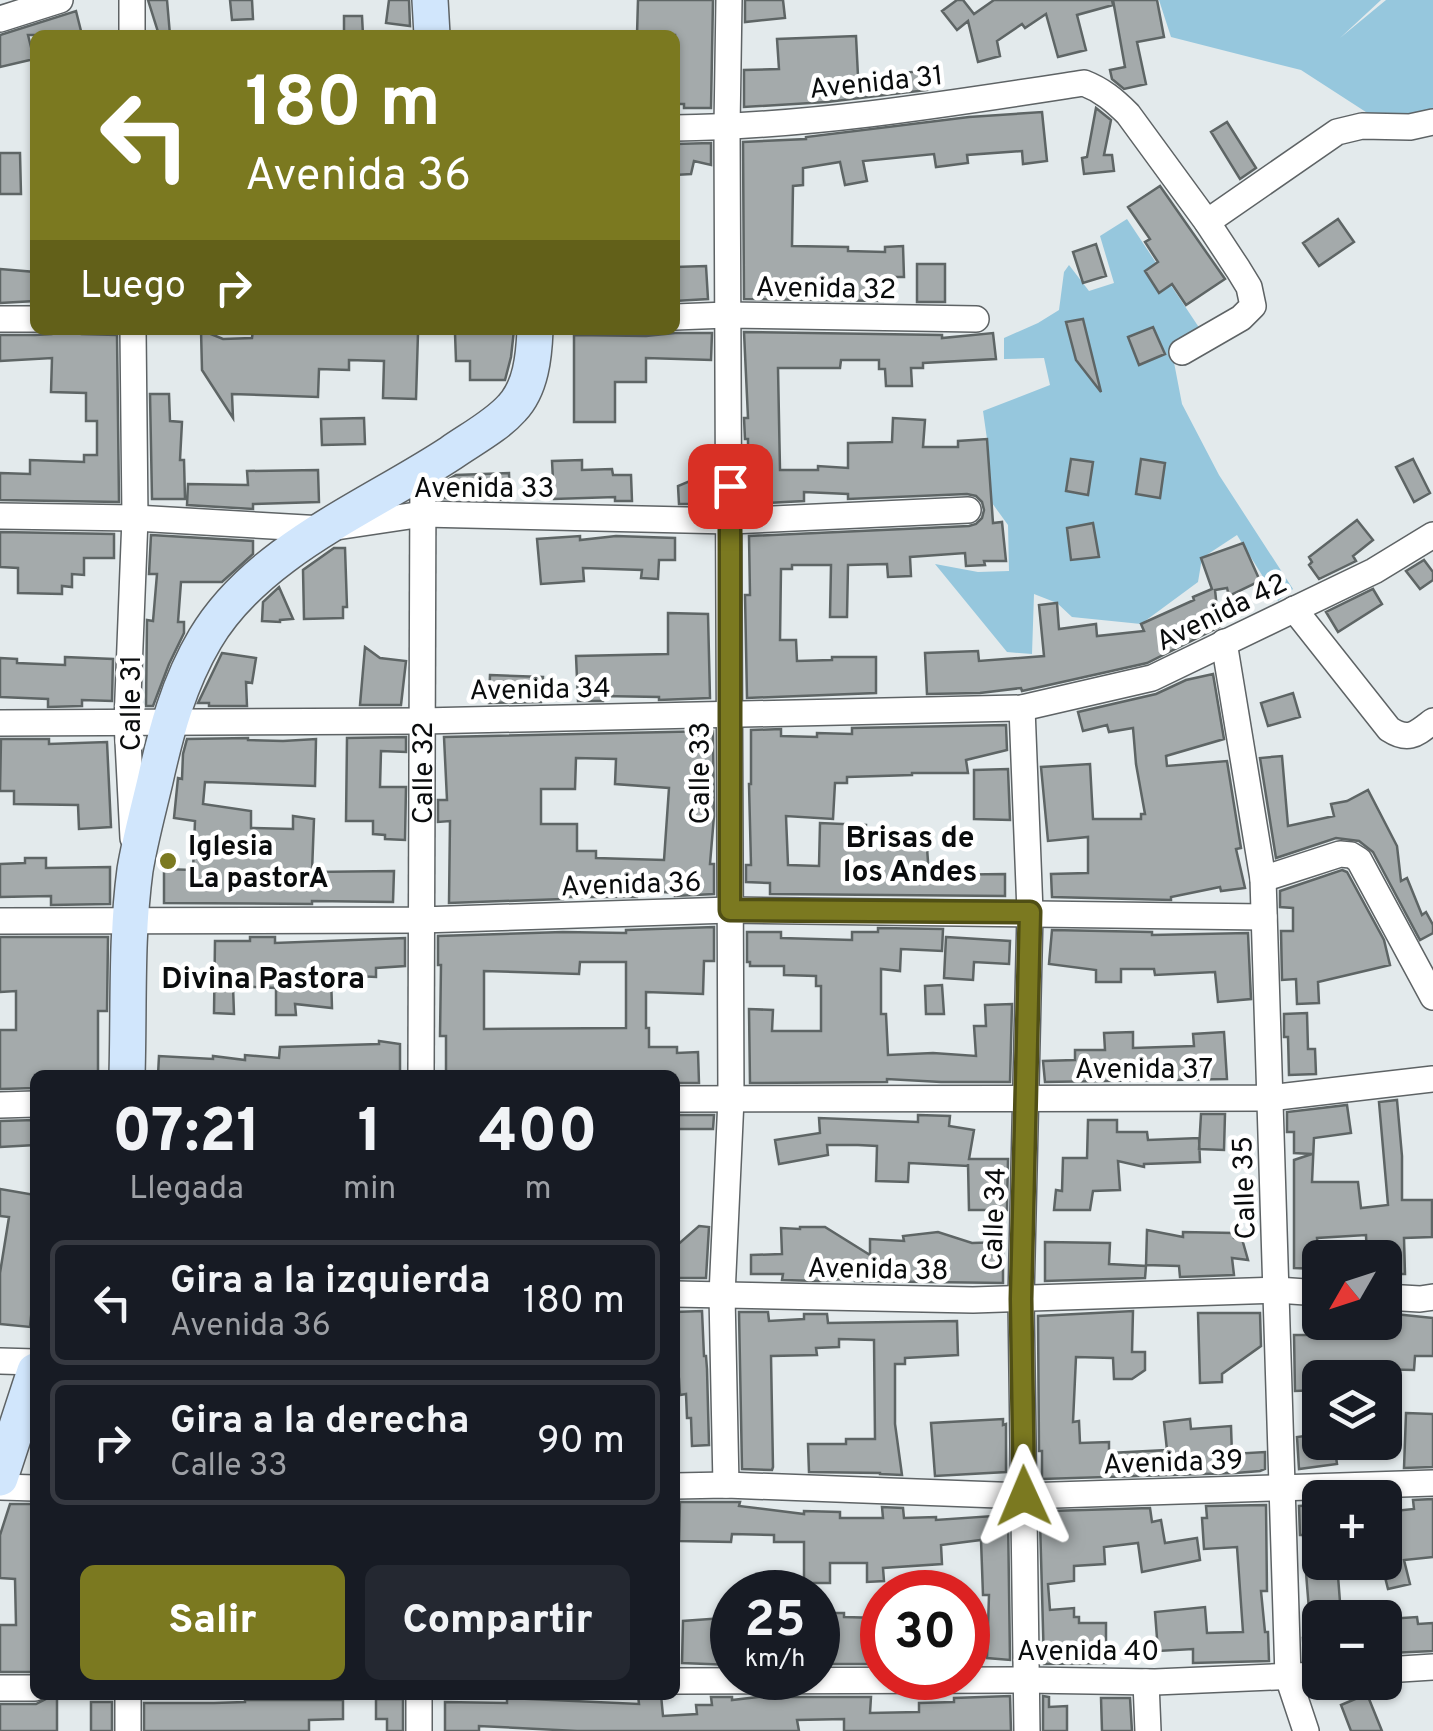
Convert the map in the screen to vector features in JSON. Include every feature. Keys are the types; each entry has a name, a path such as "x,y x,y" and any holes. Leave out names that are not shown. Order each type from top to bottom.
{"main road":[{"path":"430,0 432,30"},
{"path":"136,868 168,724 207,636 240,594 273,565 323,529 486,430 514,407 533,366 535,335"},
{"name":"Calle 31","path":"127,1070 136,868"},
{"path":"0,1478 30,1386"}],"street":[{"path":"0,19 60,0"},
{"path":"132,0 132,30"},
{"name":"Calle 33","path":"726,1484 722,1295 731,1099 726,127 730,0"},
{"name":"Avenida 31","path":"680,128 920,108 1084,83 1098,88 1128,114 1208,222"},
{"path":"1182,352 1241,318 1253,306 1249,287 1208,222 1336,132 1362,126 1410,127 1433,122"},
{"path":"0,318 30,320"},
{"name":"Avenida 32","path":"680,318 976,319"},
{"name":"Calle 31","path":"133,335 135,518 126,722 136,868"},
{"name":"Calle 32","path":"421,1070 423,471"},
{"name":"Avenida 33","path":"0,516 135,518 323,529 423,514 730,521 968,510"},
{"name":"Avenida 42","path":"1022,708 1152,678 1374,571 1433,534"},
{"path":"1294,609 1389,729 1400,736 1414,736 1433,721"},
{"name":"Calle 35","path":"1224,642 1263,879 1288,1677 1306,1731"},
{"name":"Avenida 34","path":"0,724 422,721 1022,708"},
{"name":"Calle 34","path":"1022,708 1030,912 1021,1299 1027,1731"},
{"path":"1263,879 1340,854 1359,860 1433,997"},
{"name":"Avenida 36","path":"0,921 422,920 730,910 1264,916"},
{"name":"Avenida 37","path":"680,1099 1269,1098 1433,1078"},
{"path":"0,1104 30,1104"},
{"name":"Avenida 38","path":"680,1294 973,1300 1302,1292"},
{"path":"1402,1299 1433,1296"},
{"path":"0,1361 30,1362"},
{"name":"Avenida 39","path":"680,1486 726,1484 1024,1496 1433,1483"},
{"path":"0,1487 30,1488"},
{"path":"1402,1669 1433,1667"},
{"name":"Avenida 40","path":"680,1681 1146,1682 1302,1676"},
{"path":"1146,1682 1148,1731"},
{"path":"0,1688 30,1688"},
{"path":"128,1700 128,1731"},
{"path":"419,1731 420,1700"}],"shaded area":[{"path":"1159,0 1381,0 1340,38 1386,0 1433,0 1433,110 1386,125 1301,70 1171,37"},
{"path":"1127,219 1202,332 1172,352 1182,404 1219,475 1293,589 1278,601 1237,535 1202,558 1198,582 1141,624 1072,617 1057,603 1034,594 1032,654 1007,652 935,564 978,572 1009,571 1008,525 992,503 983,411 1050,385 1044,358 1004,359 1004,338 1059,310 1064,272 1069,265 1089,291 1114,283 1100,236"}],"building":[{"path":"148,0 167,0 170,30 157,30"},
{"path":"230,0 252,0 253,19 232,20"},
{"path":"389,0 409,0 410,26 386,23"},
{"path":"638,0 713,0 711,108 684,108 680,104 680,30 637,30"},
{"path":"745,0 783,0 785,18 745,22"},
{"path":"963,0 974,14 994,0 1112,0 1113,5 1077,15 1086,50 1058,57 1046,14 997,41 1000,56 978,62 968,21 957,30 942,11"},
{"path":"1113,0 1157,0 1164,37 1137,42 1146,84 1124,89 1112,79 1110,70 1125,67"},
{"path":"76,11 81,30 30,30 30,60 0,67 0,35"},
{"path":"344,16 362,16 363,30 344,30"},
{"path":"856,36 858,76 925,71 927,90 744,107 744,70 779,69 777,39"},
{"path":"1096,108 1111,120 1104,155 1112,155 1114,171 1084,174 1082,158 1087,157"},
{"path":"1042,112 1047,161 1023,164 1022,151 967,155 968,163 936,167 934,154 863,161 867,181 845,185 840,162 803,168 803,185 793,186 792,246 885,252 885,247 903,246 904,277 884,277 883,301 744,299 743,142 806,139 969,117"},
{"path":"1227,122 1256,168 1240,179 1211,132"},
{"path":"711,143 711,165 694,161 691,174 680,175 680,144"},
{"path":"0,153 20,153 21,194 0,194"},
{"path":"1160,186 1225,279 1186,305 1172,284 1159,293 1145,271 1158,262 1145,242 1150,239 1128,207"},
{"path":"1338,219 1354,242 1319,266 1303,243"},
{"path":"1096,244 1106,276 1083,283 1073,252"},
{"path":"917,264 945,264 945,302 917,302"},
{"path":"706,266 708,299 680,301 680,267"},
{"path":"0,269 30,272 30,301 0,303"},
{"path":"1083,319 1101,392 1076,360 1066,322"},
{"path":"1153,327 1165,354 1139,365 1128,337"},
{"path":"744,332 942,338 993,333 996,359 923,363 923,368 911,368 912,386 886,386 885,369 879,369 879,360 841,360 840,368 778,368 780,470 848,468 848,443 892,442 893,418 925,420 923,447 958,447 958,441 987,439 993,523 1002,522 1006,561 966,566 965,553 910,557 911,576 888,577 887,564 848,565 847,617 830,617 831,565 792,565 792,569 781,569 780,640 796,640 797,661 876,657 876,693 747,698 745,595 750,595 749,536 969,526 982,518 982,502 967,494 848,499 848,494 804,492 804,501 748,504"},
{"path":"712,333 711,360 646,358 646,382 615,382 615,422 574,422 574,335"},
{"path":"0,335 117,335 119,502 0,500 0,473 30,474 30,460 84,462 84,455 97,455 97,421 86,421 86,393 51,392 52,358 0,361"},
{"path":"201,335 223,339 252,335 418,335 416,399 383,398 384,361 349,360 349,370 319,369 318,397 232,394 233,418 202,370"},
{"path":"455,335 513,335 505,380 470,380 470,361 456,361"},
{"path":"150,394 169,394 170,421 182,422 180,460 184,460 185,499 152,499"},
{"path":"364,418 365,444 322,445 321,419"},
{"path":"1071,459 1093,462 1088,495 1066,491"},
{"path":"1141,459 1165,463 1160,498 1136,494"},
{"path":"1413,459 1430,493 1414,502 1396,467"},
{"path":"582,460 582,470 612,469 613,475 631,475 632,501 615,501 615,497 554,499 552,461"},
{"path":"712,462 712,504 679,504 678,486 695,479 695,463"},
{"path":"318,470 319,502 253,504 253,509 187,505 188,484 248,485 247,471"},
{"path":"509,473 510,500 439,498 439,485 456,475"},
{"path":"1357,520 1373,540 1353,556 1356,561 1319,579 1309,565 1309,557"},
{"path":"1093,523 1099,557 1071,560 1067,528"},
{"path":"0,532 114,534 114,558 84,558 84,575 72,574 72,587 62,586 62,594 18,593 18,568 0,567"},
{"path":"151,535 253,541 253,554 222,582 181,582 178,622 184,622 184,633 153,706 146,706 147,620 153,621 157,574 149,574"},
{"path":"580,536 580,540 616,536 675,538 675,560 659,560 658,579 641,578 642,570 583,568 584,581 541,584 537,539"},
{"path":"1243,543 1260,581 1229,596 1227,588 1215,590 1219,627 1147,663 1022,691 1021,688 927,694 925,653 978,651 979,661 1044,656 1039,605 1057,603 1059,629 1096,624 1097,636 1144,631 1141,624 1212,589 1201,558"},
{"path":"334,548 345,548 347,607 343,607 343,618 304,619 303,570"},
{"path":"1424,560 1433,572 1433,580 1420,589 1406,571"},
{"path":"279,587 293,619 262,621 263,602"},
{"path":"1373,589 1382,604 1338,632 1326,612"},
{"path":"668,613 708,614 710,698 603,696 603,701 578,701 576,656 668,654"},
{"path":"365,647 380,658 406,661 401,705 360,705"},
{"path":"222,653 256,658 252,683 246,682 247,706 198,703"},
{"path":"65,657 113,659 112,701 82,700 82,706 48,707 48,699 0,697 0,658 17,659 17,663 65,665"},
{"path":"1213,674 1224,739 1166,756 1167,766 1227,761 1241,848 1236,849 1245,888 1221,891 1220,887 1171,900 1052,897 1051,874 1088,873 1088,837 1048,841 1041,767 1090,764 1093,819 1141,819 1141,814 1145,814 1133,728 1109,732 1107,725 1083,731 1078,712 1156,694 1186,680"},
{"path":"490,675 543,677 541,702 489,703"},
{"path":"1293,693 1300,717 1268,726 1261,703"},
{"path":"1006,725 1007,750 966,760 968,773 847,777 847,783 835,783 833,819 786,816 788,865 819,866 820,823 866,825 865,842 927,848 929,875 1005,874 1005,896 770,894 770,883 746,882 746,865 751,865 751,730 781,729 781,736 817,737 817,733 852,734 852,728"},
{"path":"713,731 710,864 714,864 714,894 675,896 637,890 637,897 449,903 450,821 438,822 438,800 447,800 444,737","holes":["576,758 616,759 615,784 669,788 664,860 596,858 596,851 577,851 577,824 541,824 541,789 575,789"]},
{"path":"406,737 406,752 381,751 380,787 406,787 405,840 385,839 385,835 373,834 373,821 346,821 347,738"},
{"path":"1,739 49,739 49,744 107,742 111,827 79,829 78,805 14,804 14,791 0,791"},
{"path":"187,739 316,739 315,786 205,782 203,804 251,811 251,828 293,829 293,816 314,819 312,872 394,871 393,902 164,903 164,869 193,870 195,821 174,818"},
{"path":"1282,756 1288,826 1334,816 1331,804 1368,790 1397,846 1401,881 1407,878 1422,915 1426,912 1433,925 1433,933 1420,940 1373,852 1359,841 1336,838 1276,858 1260,758"},
{"path":"1008,769 1010,820 974,819 974,770"},
{"path":"25,858 46,858 46,868 110,867 110,904 51,905 51,896 0,897 0,864 25,863"},
{"path":"1342,870 1347,872 1384,940 1390,965 1318,982 1319,1003 1297,1004 1296,979 1282,980 1281,931 1293,931 1293,908 1280,907 1280,891"},
{"path":"714,927 714,961 704,961 703,994 646,992 649,1047 677,1047 677,1053 698,1052 699,1083 680,1083 680,1070 446,1070 446,1036 440,1036 438,936 626,933","holes":["580,962 626,962 626,1028 484,1029 484,971 579,974"]},
{"path":"878,928 943,929 942,951 901,949 900,971 881,969 881,1014 886,1014 888,1055 976,1056 974,1026 986,1026 985,1005 1012,1004 1010,1082 887,1079 750,1083 749,1009 773,1010 772,1031 821,1031 821,986 816,986 816,976 784,975 784,966 750,966 747,932 781,932 781,938 852,940 852,932 878,932"},
{"path":"1052,930 1152,935 1248,933 1251,999 1218,1002 1215,972 1155,975 1154,969 1121,969 1121,982 1096,982 1096,970 1049,964"},
{"path":"0,937 108,937 107,1011 98,1011 98,1070 30,1070 30,1088 0,1089 0,1030 16,1030 16,991 0,992"},
{"path":"250,937 275,937 275,943 405,938 405,966 376,968 376,977 331,975 332,1008 295,1004 296,1015 276,1015 276,988 233,986 234,1014 214,1013 215,941 250,941"},
{"path":"946,937 1010,941 1009,964 974,962 973,980 944,978"},
{"path":"942,985 944,1014 926,1014 925,986"},
{"path":"1307,1013 1308,1049 1315,1049 1316,1074 1289,1075 1284,1014"},
{"path":"1133,1032 1133,1048 1194,1046 1193,1034 1224,1032 1227,1079 1045,1082 1043,1061 1075,1060 1075,1050 1105,1050 1104,1033"},
{"path":"400,1044 400,1070 158,1070 159,1056 245,1060 245,1055 279,1058 280,1047"},
{"path":"1397,1100 1402,1200 1432,1200 1432,1237 1404,1238 1405,1274 1402,1240 1366,1240 1366,1235 1302,1240 1302,1268 1294,1268 1294,1160 1312,1154 1294,1153 1294,1132 1287,1132 1287,1112 1347,1105 1351,1133 1314,1138 1312,1182 1358,1182 1361,1208 1388,1205 1379,1102"},
{"path":"1201,1114 1225,1114 1224,1150 1199,1149"},
{"path":"680,1115 714,1115 713,1129 680,1129"},
{"path":"918,1115 950,1116 949,1126 974,1130 969,1159 1008,1159 1007,1210 969,1210 968,1164 909,1163 908,1182 876,1181 877,1146 827,1145 828,1155 779,1164 775,1140 820,1133 819,1118 918,1122"},
{"path":"30,1120 30,1145 0,1147 0,1121"},
{"path":"1088,1120 1117,1120 1117,1132 1147,1132 1148,1140 1199,1138 1200,1162 1144,1167 1118,1161 1120,1190 1093,1191 1090,1210 1054,1210 1056,1190 1062,1191 1063,1158 1087,1158"},
{"path":"0,1189 30,1194 30,1327 0,1324 0,1273 9,1217 0,1216"},
{"path":"699,1226 709,1227 706,1278 680,1278 680,1243"},
{"path":"825,1227 870,1255 870,1239 904,1241 903,1236 938,1232 972,1243 1003,1242 1003,1283 782,1280 783,1274 751,1274 751,1255 782,1254 781,1228"},
{"path":"1147,1230 1183,1237 1183,1232 1234,1233 1234,1238 1242,1239 1248,1260 1232,1258 1234,1275 1180,1277 1179,1266 1146,1265"},
{"path":"1045,1242 1110,1243 1109,1264 1146,1266 1145,1278 1045,1281"},
{"path":"702,1311 709,1445 692,1446 686,1394 680,1395 680,1312"},
{"path":"1133,1311 1132,1352 1145,1352 1145,1370 1132,1379 1114,1379 1113,1358 1076,1357 1073,1422 1079,1421 1080,1443 1109,1442 1109,1453 1167,1450 1164,1422 1190,1419 1191,1429 1231,1426 1232,1454 1265,1452 1265,1469 1042,1479 1038,1316"},
{"path":"739,1312 768,1312 769,1321 827,1314 828,1323 957,1321 958,1355 905,1358 905,1364 895,1364 895,1424 902,1475 809,1472 808,1444 875,1439 874,1340 839,1339 839,1347 816,1348 817,1355 771,1356 773,1467 742,1469"},
{"path":"1198,1313 1260,1313 1261,1346 1222,1374 1222,1382 1200,1383"},
{"path":"1402,1315 1433,1318 1433,1356 1415,1356 1414,1370 1402,1370 1402,1360 1302,1360 1302,1391 1295,1391 1294,1335 1302,1335 1302,1340 1402,1340"},
{"path":"1406,1413 1433,1414 1433,1467 1404,1468"},
{"path":"1003,1419 1006,1472 935,1476 931,1423"},
{"path":"1302,1436 1302,1460 1336,1460 1337,1464 1299,1469 1297,1437"},
{"path":"1433,1499 1433,1557 1404,1560 1410,1584 1388,1589 1386,1580 1402,1580 1402,1510 1414,1509 1413,1500"},
{"path":"680,1502 740,1502 739,1506 804,1514 840,1512 840,1518 883,1518 882,1507 903,1508 904,1518 1008,1515 1010,1660 990,1658 990,1570 982,1570 981,1540 941,1545 942,1564 867,1570 867,1563 830,1563 830,1570 804,1570 804,1542 774,1542 774,1535 732,1534 731,1542 680,1541"},
{"path":"10,1504 30,1504 30,1672 0,1672 0,1625 16,1625 15,1579 0,1578 0,1535"},
{"path":"1266,1505 1267,1591 1261,1591 1269,1661 1193,1663 1193,1649 1158,1651 1155,1612 1205,1607 1207,1633 1243,1632 1237,1547 1204,1549 1202,1518 1207,1518 1206,1506"},
{"path":"1302,1506 1302,1535 1300,1535"},
{"path":"1150,1508 1152,1522 1161,1520 1165,1543 1197,1538 1200,1560 1142,1572 1138,1543 1104,1547 1105,1564 1074,1566 1074,1581 1048,1584 1050,1610 1074,1608 1079,1623 1106,1623 1106,1663 1044,1664 1040,1521 1051,1520 1050,1511"},
{"path":"1307,1580 1338,1580 1340,1600 1308,1600"},
{"path":"840,1613 844,1617 860,1617 860,1664 840,1664"},
{"path":"1417,1617 1418,1624 1433,1623 1433,1651 1402,1652 1402,1618"},
{"path":"710,1619 710,1664 682,1663 683,1621"},
{"path":"1010,1696 1011,1731 844,1731 844,1719 797,1720 799,1731 577,1731 479,1726 479,1731 445,1731 445,1702 551,1700 639,1704 639,1700 661,1700 663,1716 697,1714 696,1705 712,1705 711,1700 860,1697 871,1700 870,1713 919,1712 919,1703"},
{"path":"1043,1696 1049,1697 1049,1707 1067,1706 1067,1731 1043,1731"},
{"path":"1101,1698 1130,1698 1132,1731 1102,1731"},
{"path":"57,1700 57,1731 0,1731 0,1704"},
{"path":"343,1700 343,1719 309,1720 309,1731 144,1731 144,1703"},
{"path":"376,1700 403,1700 403,1731 387,1731 387,1719 376,1719"},
{"path":"1369,1700 1382,1731 1351,1731 1341,1705"},
{"path":"91,1702 112,1702 112,1731 91,1731"}],"place":[{"name":"Iglesia La pastorA","path":"168,861"}],"district":[{"name":"Brisas de los Andes","path":"910,854"},
{"name":"Divina Pastora","path":"263,978"}],"route":[{"path":"730,486 730,910 1030,912 1021,1299 1024,1496"}]}
